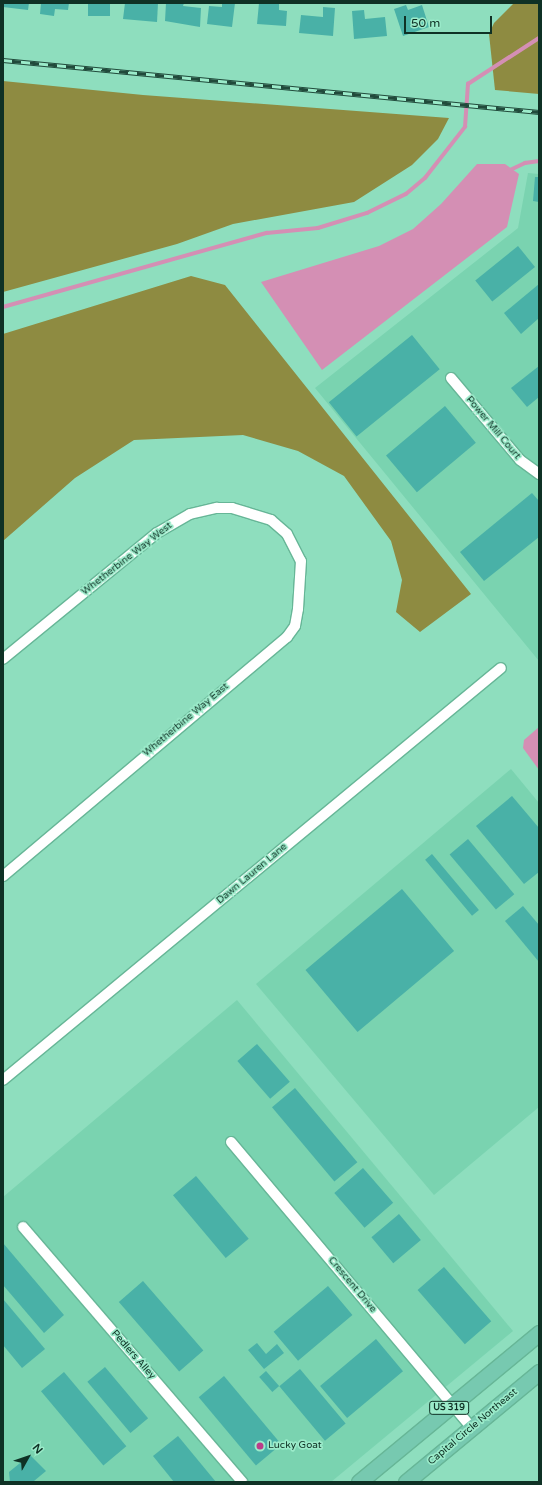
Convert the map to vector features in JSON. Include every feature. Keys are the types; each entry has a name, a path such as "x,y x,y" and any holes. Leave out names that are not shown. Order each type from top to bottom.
{"main road":[{"name":"US 319","path":"360,1482 539,1333"},
{"name":"Capital Circle Northeast","path":"406,1482 539,1372"}],"street":[{"name":"Power Mill Court","path":"452,378 520,460 539,474"},
{"name":"Whetherbine Way West","path":"3,659 157,533 190,514 217,508 248,512 271,520 287,534"},
{"name":"Whetherbine Way East","path":"3,876 287,637 294,626 301,576 301,561 287,534"},
{"name":"Dawn Lauren Lane","path":"3,1080 501,668"},
{"name":"Crescent Drive","path":"231,1142 472,1428"},
{"name":"Pedlers Alley","path":"23,1227 242,1482"}],"shaded area":[{"path":"514,3 539,3 539,94 495,90 489,34 494,23"},
{"path":"3,81 143,95 449,118 438,139 412,165 354,202 233,224 177,244 3,292"},
{"path":"477,164 505,164 519,174 507,227 322,370 261,282 379,246 413,229 441,204"},
{"path":"528,173 539,174 539,661 315,388 518,228"},
{"path":"191,276 225,285 471,594 420,632 396,612 402,580 391,541 344,476 298,451 243,435 134,440 75,478 3,541 3,334"},
{"path":"539,727 539,770 523,748 524,740"},
{"path":"511,769 539,803 539,1107 434,1195 256,984"},
{"path":"237,1000 513,1331 331,1482 3,1482 3,1197"}],"building":[{"path":"3,3 29,3 28,10 3,7"},
{"path":"41,3 69,3 68,10 55,9 54,16 40,14"},
{"path":"88,3 110,3 110,16 88,16"},
{"path":"125,3 158,3 157,22 123,19"},
{"path":"166,3 184,3 183,6 201,8 200,27 165,21"},
{"path":"222,3 235,3 232,27 207,24 209,6 222,7"},
{"path":"259,3 279,3 279,10 287,11 286,26 257,24"},
{"path":"406,5 408,10 422,5 429,27 403,36 394,9"},
{"path":"323,7 335,8 333,36 299,33 301,15 323,17"},
{"path":"364,10 365,19 385,17 387,36 354,39 352,11"},
{"path":"535,177 539,177 539,202 533,201"},
{"path":"518,246 535,267 492,302 475,281"},
{"path":"539,284 539,318 521,334 504,313"},
{"path":"412,335 440,369 357,437 329,402"},
{"path":"539,366 539,397 527,407 511,388"},
{"path":"445,406 476,443 417,492 386,455"},
{"path":"532,493 539,501 539,537 484,581 460,552"},
{"path":"512,796 539,828 539,872 524,884 476,826"},
{"path":"468,839 514,894 496,910 450,854"},
{"path":"432,854 479,910 472,916 425,860"},
{"path":"402,889 454,951 358,1032 305,970"},
{"path":"523,906 539,925 539,962 505,921"},
{"path":"257,1044 290,1082 270,1099 237,1061"},
{"path":"295,1088 357,1162 334,1182 272,1107"},
{"path":"363,1168 393,1203 364,1228 334,1193"},
{"path":"196,1176 249,1239 226,1258 173,1195"},
{"path":"399,1214 421,1240 393,1263 371,1237"},
{"path":"3,1243 64,1315 44,1333 3,1285"},
{"path":"444,1267 491,1321 465,1344 418,1290"},
{"path":"143,1281 203,1350 179,1371 119,1302"},
{"path":"328,1286 352,1315 298,1361 274,1332"},
{"path":"3,1299 45,1349 22,1368 3,1345"},
{"path":"376,1339 403,1371 347,1418 320,1386"},
{"path":"257,1343 266,1354 277,1344 284,1353 264,1369 248,1350"},
{"path":"105,1367 148,1418 130,1433 87,1382"},
{"path":"300,1369 346,1423 325,1441 279,1386"},
{"path":"266,1371 279,1386 272,1392 259,1377"},
{"path":"64,1372 126,1446 103,1466 41,1391"},
{"path":"224,1376 281,1444 256,1465 199,1397"},
{"path":"178,1436 216,1482 174,1482 153,1456"},
{"path":"30,1455 46,1471 34,1481 10,1482 9,1472"}],"waterway":[{"path":"3,307 267,233 318,228 367,213 406,194 425,178 465,127 468,84 539,38"},
{"path":"508,171 525,163 539,161"}],"railway":[{"path":"3,60 539,112"}],"place":[{"name":"Lucky Goat","path":"260,1446"}]}
